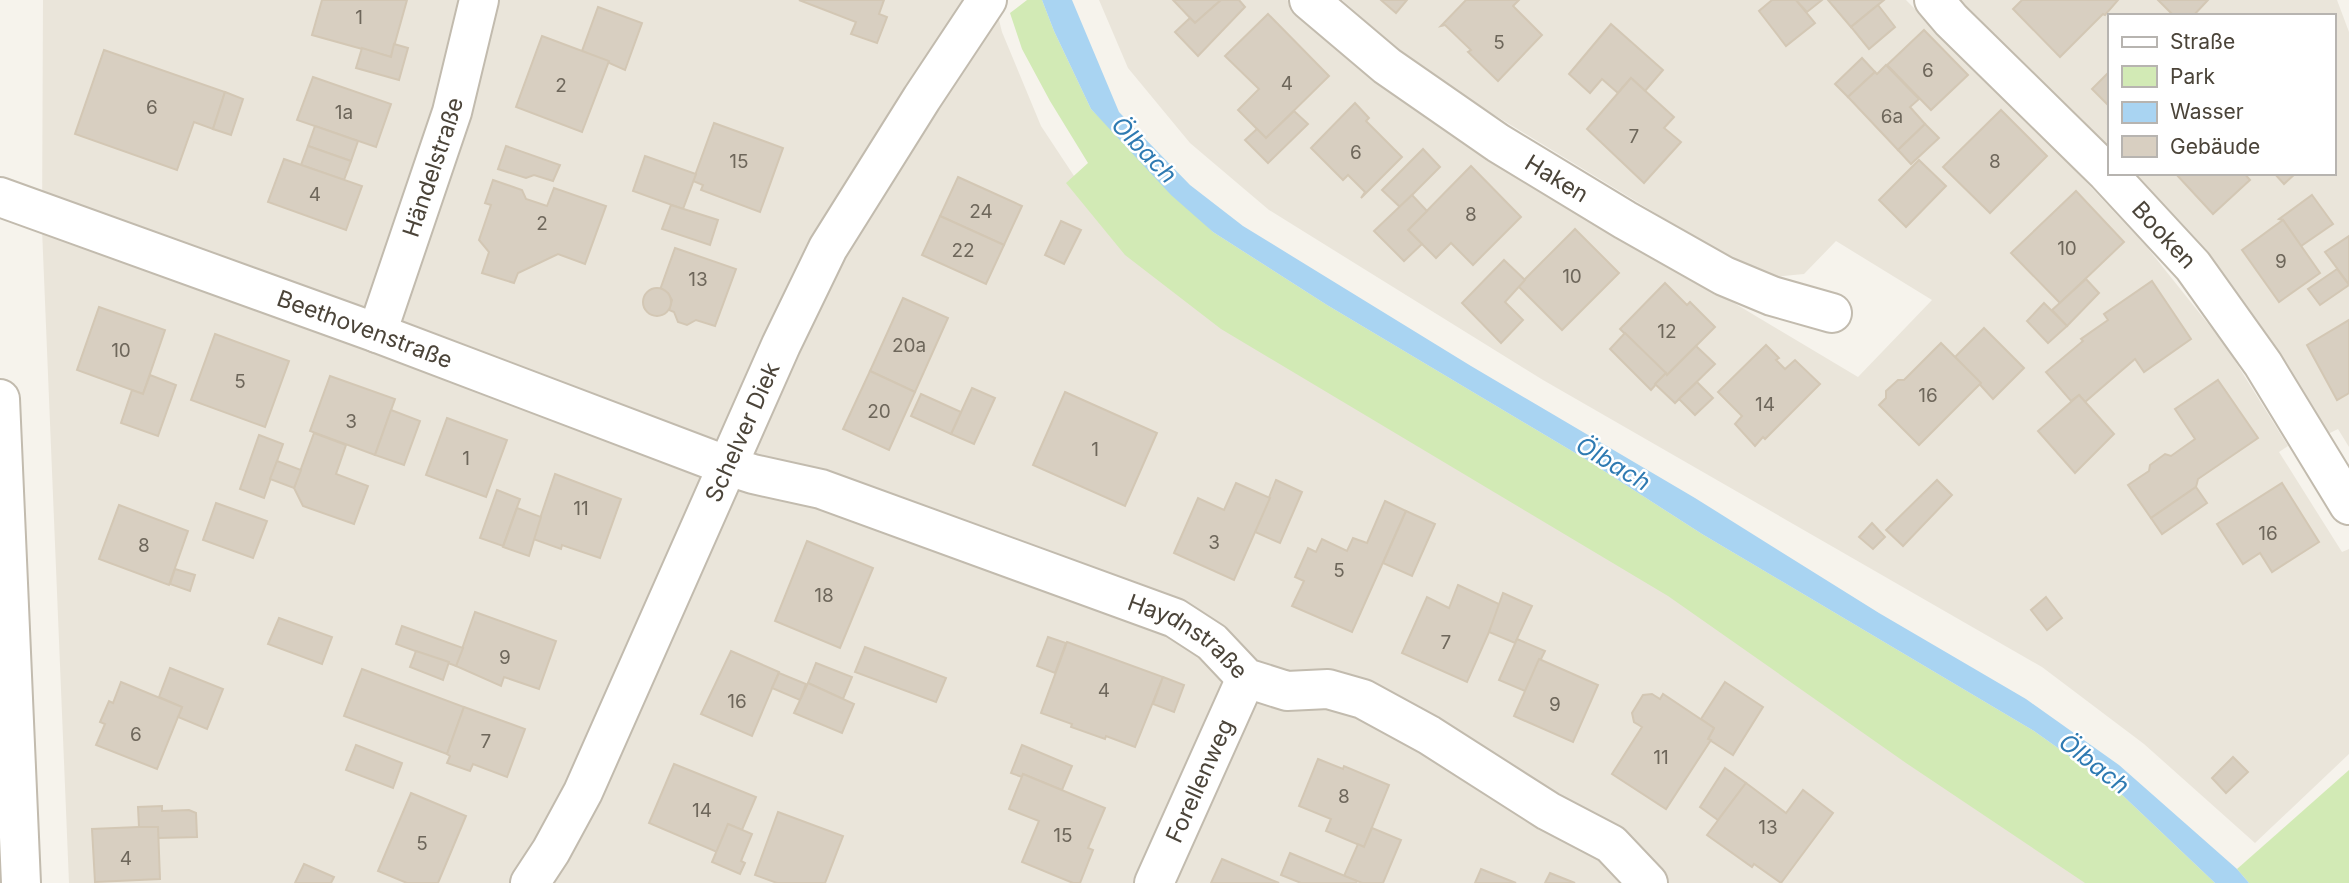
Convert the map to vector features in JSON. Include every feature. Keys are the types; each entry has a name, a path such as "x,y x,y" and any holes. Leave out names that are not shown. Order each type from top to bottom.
{"street":[{"name":"Händelstraße","path":"377,333 452,113 479,0"},
{"name":"Schelver Diek","path":"530,883 583,792 828,247 987,0"},
{"name":"Haken","path":"1309,0 1387,66 1498,143 1625,220 1724,276 1772,296 1832,313"},
{"name":"Booken","path":"1934,0 1951,20 2108,174"},
{"name":"Booken","path":"2109,175 2193,266 2263,363 2349,505"},
{"name":"Beethovenstraße","path":"0,197 377,333 728,466"},
{"path":"0,399 6,696 21,883"},
{"name":"Haydnstraße","path":"728,466 821,489 1175,618 1212,642 1246,678 1287,691 1328,689 1363,699 1429,735 1548,811 1611,844 1648,883"},
{"name":"Forellenweg","path":"1154,883 1246,678"}],"shaded area":[{"path":"43,0 994,0 1002,32 1041,126 1082,188 1851,700 2097,883 69,883 42,229"},
{"path":"1099,0 1287,0 1410,106 1473,147 1858,377 1932,300 1836,241 1804,274 1762,278 1427,74 1342,0 1906,0 2071,166 2146,246 2225,345 2288,446 2279,452 2342,552 2349,549 2349,754 2255,843 2144,744 2042,667 1543,380 1269,210 1190,143 1128,68"},
{"path":"1960,0 2337,0 2349,32 2349,447 2338,429 2324,436 2132,175 2335,175 2335,14 2108,14 2108,150 1994,39"}],"green space":[{"path":"1027,0 1042,0 1091,109 1213,232 1327,305 1587,460 1702,534 2034,731 2117,790 2215,883 2085,883 1906,763 1668,596 1221,329 1125,255 1066,183 1088,163 1022,49 1010,13"},
{"path":"2349,770 2349,883 2249,883 2237,869"}],"water":[{"name":"Ölbach","path":"1042,0 1072,0 1119,112 1190,185 1243,226 1471,366 1695,498 1879,613 2026,699 2119,765 2237,869 2249,883 2215,883 2117,790 2034,731 1702,534 1587,460 1327,305 1213,232 1171,195 1091,109"}],"building":[{"path":"322,0 407,0 391,57 312,35"},
{"path":"799,0 884,0 879,14 887,17 877,43 851,34 856,22"},
{"path":"1173,0 1221,0 1195,23"},
{"path":"1221,0 1239,0 1245,7 1198,56 1175,32 1190,18 1195,23"},
{"path":"1381,0 1407,0 1396,13"},
{"path":"1466,0 1519,0 1513,6 1542,35 1498,81 1468,52 1471,50 1445,25 1441,26"},
{"path":"1772,0 1796,0 1815,23 1786,46 1759,11"},
{"path":"1796,0 1822,0 1807,12"},
{"path":"1828,0 1884,0 1851,27"},
{"path":"2022,0 2118,0 2060,57 2013,9"},
{"path":"2158,0 2208,0 2195,14 2172,14"},
{"path":"1878,5 1895,27 1869,49 1851,27"},
{"path":"598,7 642,23 625,70 582,51"},
{"path":"1268,14 1329,76 1266,138 1238,110 1259,89 1225,56"},
{"path":"1611,24 1663,70 1645,91 1631,78 1618,93 1602,79 1590,93 1569,74"},
{"path":"1924,30 1968,75 1931,110 1887,65"},
{"path":"542,36 609,61 582,132 516,107"},
{"path":"394,44 408,48 399,80 356,68 362,48 391,57"},
{"path":"104,50 225,92 213,129 194,122 177,170 75,134"},
{"path":"1862,58 1875,72 1848,97 1835,84"},
{"path":"1886,65 1919,99 1910,107 1925,124 1898,150 1848,97"},
{"path":"2108,73 2108,105 2092,89"},
{"path":"313,77 391,104 376,147 297,120"},
{"path":"1631,78 1674,117 1664,128 1681,142 1644,183 1587,129"},
{"path":"225,92 243,99 231,135 213,129"},
{"path":"1355,103 1369,118 1366,121 1402,157 1361,198 1365,192 1348,175 1343,180 1311,148"},
{"path":"2001,110 2047,156 1990,213 1943,167"},
{"path":"1294,111 1308,124 1268,163 1245,140 1257,129 1266,138"},
{"path":"714,123 783,148 760,212 701,190 703,185 693,181"},
{"path":"1925,124 1939,138 1911,164 1898,150"},
{"path":"315,126 358,141 351,161 308,146"},
{"path":"308,146 351,161 344,180 301,165"},
{"path":"506,146 560,165 553,181 534,175 526,178 498,169"},
{"path":"1423,149 1440,167 1400,207 1382,190"},
{"path":"645,156 696,174 683,209 633,191"},
{"path":"284,159 362,186 346,230 268,202"},
{"path":"1919,160 1946,186 1906,227 1879,200"},
{"path":"1471,166 1521,217 1473,265 1451,243 1436,258 1408,230"},
{"path":"2177,175 2246,175 2250,180 2213,214"},
{"path":"2276,175 2294,175 2284,184"},
{"path":"958,177 1022,206 1004,245 940,216"},
{"path":"493,180 522,190 526,199 547,206 554,188 606,206 585,264 558,254 518,273 514,283 482,273 489,252 479,240 491,205 485,203"},
{"path":"2076,191 2124,242 2060,303 2011,253"},
{"path":"1412,195 1427,211 1408,230 1422,244 1404,261 1374,231"},
{"path":"2312,195 2333,224 2301,246 2283,220 2279,219"},
{"path":"671,205 718,220 710,245 662,229"},
{"path":"940,216 1004,245 986,284 922,255"},
{"path":"2283,220 2320,273 2279,302 2242,250"},
{"path":"1061,221 1081,230 1064,264 1045,255"},
{"path":"1575,229 1619,273 1562,330 1518,286"},
{"path":"2349,236 2349,283 2348,283 2325,252"},
{"path":"675,248 736,269 715,326 696,320 687,325 678,322 674,312 669,310 672,300 668,293 660,290"},
{"path":"1504,260 1525,280 1505,302 1523,320 1501,343 1462,303"},
{"path":"2337,269 2349,285 2320,305 2308,289"},
{"path":"2086,279 2099,293 2067,326 2052,310"},
{"path":"2152,281 2191,339 2144,372 2135,359 2085,402 2079,395 2071,401 2046,372 2083,341 2081,339 2108,320 2104,314"},
{"path":"1665,283 1687,305 1690,302 1715,327 1667,375 1620,329"},
{"path":"657,288 667,292 671,302 667,312 657,316 647,312 643,302 647,292"},
{"path":"903,298 948,318 915,392 870,371"},
{"path":"2044,303 2067,326 2048,343 2027,321"},
{"path":"99,307 165,330 143,394 77,370"},
{"path":"2349,320 2349,393 2337,400 2307,345"},
{"path":"1984,328 2024,368 1993,399 1955,357"},
{"path":"1625,333 1666,373 1651,390 1610,349"},
{"path":"215,334 289,361 265,427 191,400"},
{"path":"1941,343 1981,383 1919,445 1879,405 1886,398 1886,391 1898,380 1904,380"},
{"path":"1766,345 1779,358 1776,360 1785,369 1795,360 1820,384 1755,446 1735,424 1742,416 1718,392"},
{"path":"1696,346 1715,364 1675,403 1655,384"},
{"path":"870,371 915,392 889,450 843,429"},
{"path":"150,375 176,385 158,436 121,423 132,390 143,394"},
{"path":"330,376 395,399 375,455 310,431"},
{"path":"2218,380 2258,438 2198,479 2196,487 2151,518 2128,485 2149,471 2150,465 2165,454 2171,456 2195,439 2175,409"},
{"path":"1697,382 1713,398 1695,415 1679,399"},
{"path":"972,388 995,398 974,444 951,434"},
{"path":"1065,392 1157,433 1125,506 1033,465"},
{"path":"921,394 961,412 951,434 911,416"},
{"path":"2079,395 2114,434 2075,473 2038,431"},
{"path":"391,410 420,421 404,465 375,455"},
{"path":"447,418 507,440 486,497 426,475"},
{"path":"314,433 346,445 336,474 368,486 354,524 303,506 294,488"},
{"path":"259,435 283,444 264,498 240,489"},
{"path":"277,461 301,470 294,488 270,479"},
{"path":"555,474 621,499 600,558 562,545 561,549 533,539"},
{"path":"1276,480 1302,492 1280,543 1255,532"},
{"path":"1937,480 1952,495 1903,546 1886,530"},
{"path":"1236,483 1270,498 1234,580 1174,553 1198,498 1224,510"},
{"path":"2282,483 2319,542 2272,572 2260,553 2243,564 2217,524"},
{"path":"2196,487 2207,503 2162,534 2151,518"},
{"path":"497,490 520,499 503,546 480,538"},
{"path":"1385,501 1406,511 1352,632 1292,606 1304,581 1295,577 1308,548 1316,552 1322,539 1347,551 1353,538 1367,543"},
{"path":"216,503 267,521 253,558 203,540"},
{"path":"119,505 188,531 169,585 99,559"},
{"path":"517,508 541,517 529,556 503,547"},
{"path":"1406,511 1435,524 1412,576 1383,563"},
{"path":"1872,523 1885,537 1873,549 1859,537"},
{"path":"807,541 873,568 840,648 775,621"},
{"path":"175,569 195,575 190,591 170,584"},
{"path":"1458,585 1501,605 1467,682 1402,653 1427,597 1449,608"},
{"path":"1503,593 1532,606 1515,643 1489,632"},
{"path":"2046,597 2062,618 2047,630 2031,610"},
{"path":"475,612 556,641 539,689 504,677 501,686 456,666"},
{"path":"279,618 332,637 322,664 268,644"},
{"path":"402,626 463,648 456,666 396,644"},
{"path":"1048,637 1066,643 1055,673 1037,666"},
{"path":"1517,639 1545,651 1525,691 1499,680"},
{"path":"1067,642 1163,677 1135,747 1071,727 1072,724 1041,713"},
{"path":"865,647 946,678 936,702 855,672"},
{"path":"416,651 449,662 443,680 410,667"},
{"path":"731,651 779,672 752,736 701,714"},
{"path":"1539,659 1598,685 1573,742 1514,716"},
{"path":"816,663 852,677 843,699 808,683"},
{"path":"170,668 223,689 207,729 178,717 182,707 159,697"},
{"path":"362,669 464,707 447,754 344,716"},
{"path":"779,673 806,684 800,700 772,688"},
{"path":"1163,677 1184,685 1174,712 1153,704"},
{"path":"121,682 182,707 157,769 96,745 105,724 100,722 109,701 113,703"},
{"path":"1725,682 1763,707 1733,755 1708,739 1714,728 1701,719"},
{"path":"808,683 854,704 842,733 794,713"},
{"path":"1652,694 1660,699 1663,694 1714,728 1708,739 1711,740 1666,809 1612,774 1642,727 1634,722 1632,713 1643,695"},
{"path":"464,707 525,729 507,777 473,764 470,771 447,763 450,756 447,754"},
{"path":"356,745 402,763 393,788 346,770"},
{"path":"1022,745 1072,766 1062,790 1023,774 1022,777 1011,773"},
{"path":"2233,757 2248,772 2226,793 2212,778"},
{"path":"1318,759 1343,769 1344,766 1389,785 1364,847 1326,831 1331,819 1299,806"},
{"path":"674,764 756,797 742,830 728,824 717,852 649,823"},
{"path":"1725,768 1746,783 1718,820 1700,807"},
{"path":"1023,774 1105,808 1088,848 1093,850 1080,883 1073,883 1022,862 1039,821 1009,809"},
{"path":"1746,783 1786,813 1803,790 1833,813 1781,883 1754,864 1752,867 1707,835"},
{"path":"411,793 466,816 438,883 407,883 378,871"},
{"path":"162,806 162,811 189,810 196,813 197,837 158,838 158,827 139,827 138,807"},
{"path":"778,812 843,836 825,883 777,883 755,875"},
{"path":"728,824 752,834 741,861 745,863 740,874 712,862"},
{"path":"158,827 160,879 95,882 92,829"},
{"path":"1372,828 1401,840 1383,883 1362,883 1344,876 1358,844 1364,847"},
{"path":"1290,853 1357,881 1301,883 1281,875"},
{"path":"1222,859 1279,883 1211,883"},
{"path":"304,864 334,877 331,883 295,883"},
{"path":"1481,869 1516,883 1475,883"},
{"path":"1550,873 1575,883 1545,883"}]}
